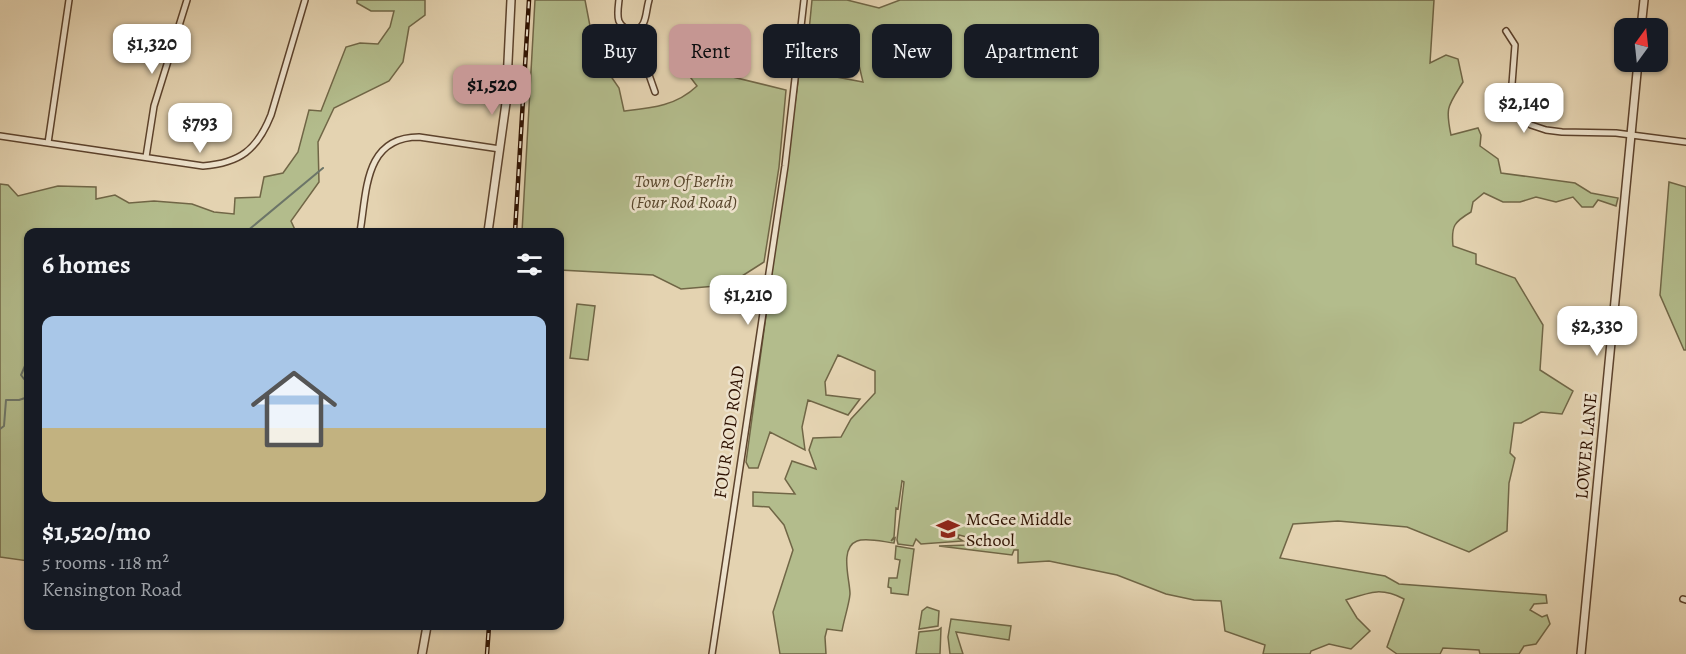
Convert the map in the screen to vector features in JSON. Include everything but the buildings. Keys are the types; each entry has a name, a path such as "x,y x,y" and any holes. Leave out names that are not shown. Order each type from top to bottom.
{"street":[{"path":"48,143 69,0"},
{"path":"146,157 154,106 187,0"},
{"path":"0,136 202,166 220,165 245,154 256,144 271,116 305,0"},
{"path":"489,228 506,103 511,0"},
{"path":"619,0 617,15 620,24"},
{"path":"644,24 650,0"},
{"name":"FOUR ROD ROAD","path":"712,654 785,166 804,0"},
{"path":"1642,18 1644,0"},
{"path":"1506,31 1515,45 1512,84 1514,101 1521,117 1532,125 1546,130 1631,135 1686,142"},
{"name":"LOWER LANE","path":"1581,654 1637,72"},
{"path":"650,78 655,92"},
{"path":"361,228 370,173 380,152 388,145 407,137 419,137 500,149"},
{"path":"422,654 426,630"}],"green space":[{"path":"357,0 425,0 425,15 409,27 403,62 389,81 334,108 318,142 319,182 291,221 294,228 24,228 24,560 0,557 0,184 8,185 18,196 58,186 96,187 96,199 115,195 129,203 154,201 192,204 214,212 234,214 235,198 260,197 264,177 283,173 298,152 309,110 321,111 346,47 360,43 378,44 390,27 394,11 371,11 357,3"},
{"name":"Town Of Berlin (Four Rod Road)","path":"535,0 585,0 590,24 582,24 582,78 612,78 619,88 624,111 654,107 681,98 697,86 691,78 737,78 786,90 779,167 764,262 728,285 681,289 653,275 564,270 564,228 522,228"},
{"path":"812,0 847,0 879,8 900,0 1434,0 1430,63 1446,55 1458,59 1463,82 1449,107 1451,135 1478,128 1481,135 1480,146 1498,159 1501,173 1575,183 1591,193 1618,198 1616,206 1598,200 1593,207 1582,207 1573,197 1556,202 1536,197 1520,202 1503,202 1484,193 1473,202 1471,212 1457,222 1453,229 1453,246 1476,254 1476,264 1515,278 1543,325 1540,370 1573,391 1562,414 1541,412 1521,423 1514,423 1510,453 1515,458 1509,483 1507,531 1469,552 1407,527 1338,521 1293,524 1280,558 1385,576 1399,584 1546,595 1547,603 1534,604 1530,610 1542,617 1547,615 1550,624 1536,644 1524,646 1519,654 1480,654 1479,650 1443,648 1440,654 1397,654 1387,647 1404,599 1389,593 1375,592 1346,600 1357,618 1370,631 1351,649 1329,644 1311,651 1310,654 1263,654 1265,645 1225,631 1221,601 1194,600 1166,594 1117,575 1049,561 1018,563 1018,550 1014,550 1012,555 939,546 968,545 967,537 959,535 958,538 963,541 921,544 916,539 913,546 898,544 904,482 902,481 898,509 896,508 894,537 891,541 895,538 894,543 861,540 848,550 849,603 842,631 827,629 826,654 780,654 773,612 793,550 784,525 769,507 753,506 753,492 795,494 785,479 792,461 816,469 809,450 813,438 841,437 851,419 875,393 875,371 838,355 825,382 826,395 860,399 848,415 808,400 802,427 805,450 770,432 758,468 749,468 746,462 798,78 842,78 863,82 860,70 860,24 810,24"},
{"path":"1669,182 1686,187 1686,350 1684,350 1660,295"},
{"path":"577,304 595,306 588,360 570,358"},
{"path":"896,546 914,549 908,595 891,593 891,588 888,587 889,578 897,578 900,560 895,559"},
{"path":"927,607 939,611 938,626 919,629 922,611"},
{"path":"951,619 1011,626 1009,640 956,632 963,654 950,654 948,637"},
{"path":"941,628 940,654 916,654 919,632"}],"waterway":[{"path":"251,228 323,168"},
{"path":"24,368 21,375 24,379"},
{"path":"0,429 4,426 6,400 24,398"}],"railway":[{"path":"515,228 529,0"},
{"path":"487,654 489,630"}],"place":[{"name":"McGee Middle School","path":"948,529"}]}
